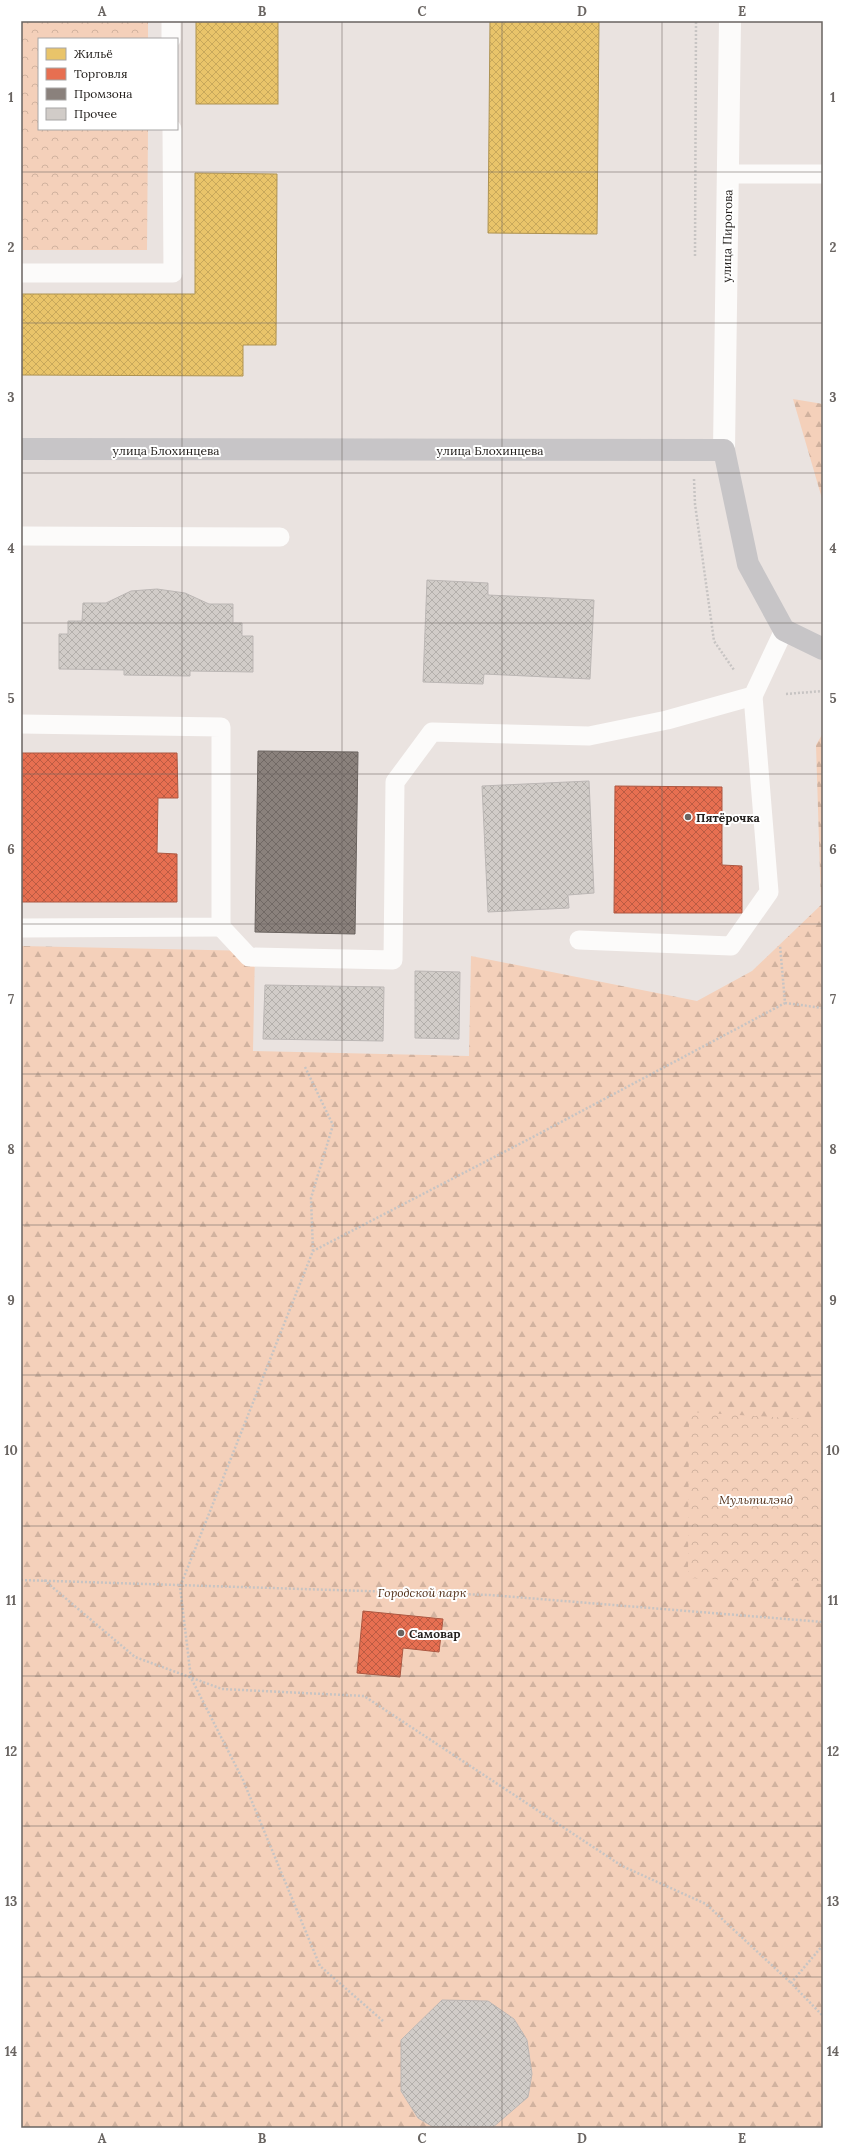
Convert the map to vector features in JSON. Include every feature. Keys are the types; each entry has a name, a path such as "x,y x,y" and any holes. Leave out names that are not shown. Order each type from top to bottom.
{"street":[{"name":"улица Пирогова","path":"724,450 730,21"},
{"name":"улица Блохинцева","path":"21,449 724,450"},
{"path":"724,450 748,564 784,630 823,649"}],"lane":[{"path":"171,21 171,38"},
{"path":"21,273 173,273 172,130"},
{"path":"728,174 823,174"},
{"path":"21,536 280,537"},
{"path":"579,940 731,946 769,892 753,696 784,630"},
{"path":"21,724 221,727 222,927 249,956 393,960 395,782 432,732 589,736 667,720 753,696"},
{"path":"21,928 222,927"}],"path":[{"path":"753,696 823,691"},
{"path":"780,944 785,1003"},
{"path":"313,1251 538,1135 785,1003 823,1008"},
{"path":"305,1067 333,1125 311,1198 313,1251 180,1587 191,1678 243,1780 320,1966 383,2021"},
{"path":"21,1580 180,1587 490,1595 823,1622"},
{"path":"44,1580 135,1657 222,1690 364,1696 622,1866 706,1904 791,1983 823,2016"},
{"path":"791,1983 823,1945"}],"green space":[{"path":"21,22 148,22 148,38 38,38 38,130 148,130 147,250 21,250"},
{"path":"793,399 823,404 823,502"},
{"name":"Городской парк","path":"823,733 823,2128 21,2128 21,946 255,951 253,1051 469,1056 471,956 697,1001 752,971 821,905 816,745"},
{"name":"Мультилэнд","path":"689,1412 823,1420 823,1584 688,1578"}],"building: Жильё":[{"path":"196,21 278,21 278,104 196,104"},
{"path":"490,21 599,21 597,234 488,233"},
{"path":"195,173 277,174 276,345 243,345 243,376 21,375 22,294 195,294"}],"building: Торговля":[{"path":"21,753 177,753 178,798 158,798 157,853 177,854 177,902 21,902"},
{"path":"615,786 722,787 722,865 742,866 742,913 614,913"},
{"name":"Самовар","path":"363,1611 443,1619 439,1652 403,1648 400,1677 357,1673"}],"building: Промзона":[{"path":"258,751 358,752 355,934 255,932"}],"building: Прочее":[{"path":"427,580 488,583 488,595 594,600 590,679 484,674 483,684 423,682"},
{"path":"157,589 185,593 209,604 233,604 233,623 242,623 242,636 253,636 253,672 190,671 190,676 124,675 124,670 59,669 59,634 68,634 68,621 82,621 83,603 106,603 131,591"},
{"path":"589,781 594,893 568,895 569,908 488,912 482,786"},
{"path":"415,971 460,972 459,1039 415,1038"},
{"path":"265,985 384,987 383,1041 263,1039"},
{"path":"442,2000 488,2001 514,2019 527,2040 532,2074 528,2097 492,2128 435,2128 418,2118 401,2091 401,2040"}],"place":[{"name":"Пятёрочка","path":"688,817"},
{"name":"Самовар","path":"401,1633"}]}
